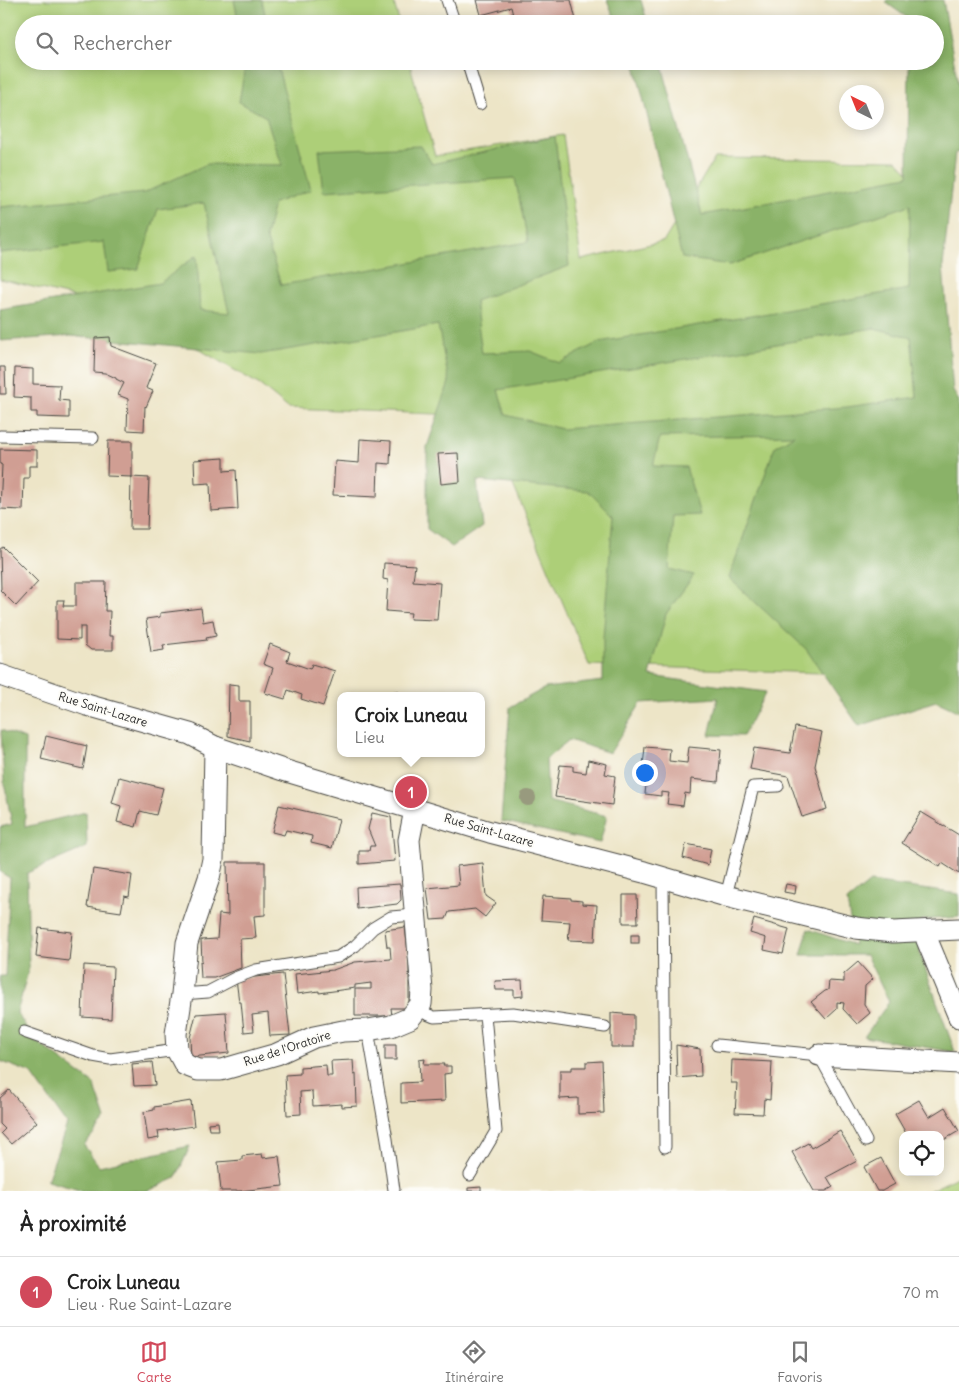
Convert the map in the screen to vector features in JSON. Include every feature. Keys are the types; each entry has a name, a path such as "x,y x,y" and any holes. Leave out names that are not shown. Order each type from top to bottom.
{"street":[{"name":"Rue Saint-Lazare","path":"0,675 87,705 190,734 215,747 283,770 490,832 663,877 726,896 856,928 893,932 959,929"},
{"path":"177,1050 176,1034 187,943 209,878 213,860 215,747"},
{"path":"415,810 408,840 422,990 417,1010"},
{"path":"926,932 927,940 959,1016"},
{"name":"Rue de l'Oratoire","path":"177,1050 185,1064 198,1070 221,1070 277,1054 314,1037 343,1030 368,1030 391,1026 410,1018 417,1010"},
{"path":"819,1055 959,1063"}],"lane":[{"path":"447,0 451,15"},
{"path":"470,70 480,104"},
{"path":"0,436 93,438"},
{"path":"726,896 753,787 778,786"},
{"path":"663,877 665,1147"},
{"path":"182,994 208,992 256,970 338,957 355,946 373,928 391,918 414,915"},
{"path":"417,1010 434,1017 513,1013 605,1028"},
{"path":"470,1175 496,1131 485,1015"},
{"path":"368,1030 388,1139 394,1190"},
{"path":"24,1032 93,1056 110,1059 177,1050"},
{"path":"717,1045 819,1055 866,1141"}],"green space":[{"path":"0,0 393,0 397,15 15,15 15,70 411,70 435,156 563,135 581,260 664,241 715,158 897,160 920,185 939,377 849,674 589,665 484,416 288,408 260,385 197,348 107,305 0,279"},
{"path":"234,0 262,0 265,15 237,15"},
{"path":"607,0 641,0 645,15 613,15"},
{"path":"887,0 943,0 959,89 959,152 955,153 943,266 953,391 959,401 959,712 936,701 859,726 806,649 729,578 775,446 794,435 660,437 653,466 686,467 700,515 673,516 669,569 694,575 666,614 650,676 766,692 743,736 709,735 718,698 641,703 610,753 569,740 546,759 548,801 607,816 600,843 501,821 510,707 545,688 603,681 603,638 613,516 588,491 477,481 482,526 452,547 427,529 427,447 449,382 438,325 261,354 71,336 0,341 0,310 160,283 197,255 200,310 229,313 204,203 158,209 138,269 108,272 104,242 0,253 0,207 144,193 207,164 282,165 266,117 239,102 244,70 278,70 311,190 274,203 266,237 281,285 528,242 515,178 324,191 319,150 421,146 432,164 555,136 569,266 475,301 482,353 530,351 560,363 599,342 909,289 910,205 730,265 682,258 636,70 663,70 702,215 908,176 909,70 944,70 944,15 903,15 885,2","holes":["874,328 911,337 917,397 847,407 562,429 506,415 498,390"]},
{"path":"1,730 25,739 25,827 86,812 87,847 27,873 29,968 17,1013 34,1040 94,1084 106,1119 84,1145 99,1166 190,1146 176,1178 148,1191 83,1191 47,1181 67,1124 31,1073 0,1061 0,976 5,976 10,878 0,872 0,827 12,824 4,782"},
{"path":"870,882 959,894 959,917 921,920 920,954 955,1052 864,1037 889,1002 866,955 801,955 808,929 854,945 847,901"},
{"path":"959,1176 959,1191 929,1191"}],"building":[{"path":"477,0 571,0 575,15 513,15 511,7 481,15"},
{"path":"110,337 111,346 156,363 146,388 153,391 145,406 144,431 127,430 128,399 118,395 124,383 105,373 94,372 95,338"},
{"path":"0,367 5,367 6,394 0,394"},
{"path":"15,368 33,369 33,384 60,385 59,400 69,401 69,418 37,417 37,412 31,412 31,398 14,397"},
{"path":"360,439 391,441 390,464 378,463 377,497 333,495 335,461 359,463"},
{"path":"108,441 132,441 132,477 107,476"},
{"path":"0,449 37,450 37,466 29,466 29,478 24,478 23,510 0,509 2,465 0,464"},
{"path":"458,453 460,482 441,484 438,454"},
{"path":"224,458 224,471 236,470 238,509 211,511 210,483 195,484 194,460"},
{"path":"131,477 149,478 147,529 130,529"},
{"path":"3,547 38,582 16,606 0,590 0,549"},
{"path":"384,563 415,565 413,581 440,583 437,620 410,619 411,613 386,611 388,580 383,579"},
{"path":"76,582 106,582 105,611 110,611 109,636 113,636 113,650 91,650 85,645 85,627 80,627 80,640 57,639 57,600 64,600 63,606 76,606"},
{"path":"201,608 203,622 213,620 216,636 206,638 207,640 163,645 164,650 151,652 146,619 160,617 160,613"},
{"path":"270,644 290,652 287,661 310,669 312,664 335,671 323,706 301,699 302,695 288,690 285,699 265,693 273,668 263,664"},
{"path":"229,684 239,685 239,701 250,701 250,741 228,736"},
{"path":"795,727 822,732 815,766 827,809 802,817 788,776 750,769 754,748 790,753"},
{"path":"46,736 87,746 83,769 41,759"},
{"path":"645,747 670,749 669,761 687,763 689,747 721,750 718,782 691,779 690,794 685,793 683,806 667,804 669,793 661,792 661,796 645,794 648,767 643,766"},
{"path":"588,760 607,764 605,774 615,776 612,805 555,797 560,765 573,766 573,771 586,773"},
{"path":"119,777 163,788 156,815 140,811 136,827 117,822 121,806 112,803"},
{"path":"279,805 339,819 332,848 311,843 312,836 286,830 284,835 272,832"},
{"path":"921,812 959,835 959,874 942,863 940,867 902,843"},
{"path":"372,813 391,817 395,861 359,864 359,851 369,851 370,846 375,846 368,829"},
{"path":"686,844 711,849 708,865 683,858"},
{"path":"227,862 265,862 265,915 254,916 256,938 240,939 241,968 214,978 201,978 201,940 217,939 219,914 228,915"},
{"path":"483,863 486,896 496,903 485,917 475,909 449,912 446,919 431,920 427,888 459,885 457,866"},
{"path":"93,869 132,875 129,897 124,896 121,912 87,907"},
{"path":"400,884 401,900 397,904 357,909 356,887"},
{"path":"786,884 796,886 795,894 784,892"},
{"path":"623,895 637,895 638,923 623,923"},
{"path":"543,896 571,898 571,900 582,901 582,904 597,905 595,941 568,940 570,922 541,920"},
{"path":"754,919 789,929 783,954 764,950 766,938 750,933"},
{"path":"405,927 409,961 409,1008 391,1008 392,1016 355,1016 355,989 371,989 371,983 355,985 355,988 297,994 295,974 333,970 355,962 391,959 385,930"},
{"path":"39,928 72,932 69,961 36,957"},
{"path":"631,935 639,935 639,943 631,943"},
{"path":"858,962 873,979 865,986 864,1004 870,1013 857,1024 843,1009 844,1003 837,1002 837,1009 826,1019 811,1002 828,990 829,981 844,982 844,974"},
{"path":"84,965 113,967 111,1019 82,1017"},
{"path":"283,974 290,1035 270,1036 268,1013 252,1015 254,1031 244,1032 241,1002 239,1002 236,979"},
{"path":"522,980 523,996 514,997 514,990 496,990 495,981"},
{"path":"226,1012 229,1053 191,1057 190,1038 196,1014"},
{"path":"611,1013 634,1015 634,1047 611,1047"},
{"path":"385,1045 396,1045 396,1060 385,1060"},
{"path":"676,1045 700,1049 701,1076 677,1078"},
{"path":"425,1059 424,1064 451,1066 451,1073 444,1074 445,1101 401,1103 401,1083 420,1082 419,1060"},
{"path":"353,1060 354,1075 356,1074 357,1106 342,1107 342,1104 313,1106 312,1091 300,1092 301,1114 287,1115 285,1075 300,1074 300,1067 326,1065 327,1076 332,1076 331,1061"},
{"path":"732,1060 772,1062 770,1100 764,1099 763,1114 735,1113 737,1083 731,1083"},
{"path":"602,1061 604,1113 578,1114 578,1098 560,1099 560,1070 572,1070 572,1067 586,1067 586,1062"},
{"path":"152,1062 155,1085 134,1086 132,1064"},
{"path":"9,1090 37,1122 11,1144 1,1133 5,1129 0,1124 0,1098"},
{"path":"919,1100 929,1117 945,1107 959,1131 944,1140 944,1131 905,1131 895,1114"},
{"path":"191,1101 194,1126 158,1131 159,1138 148,1140 144,1112 154,1110 154,1107"},
{"path":"218,1122 219,1130 209,1130 208,1123"},
{"path":"840,1131 857,1161 827,1177 833,1187 826,1191 814,1191 792,1152 808,1143 811,1148"},
{"path":"262,1154 263,1158 279,1156 283,1186 240,1191 221,1191 218,1162 242,1160 242,1156"},
{"path":"881,1158 895,1184 882,1191 877,1191 864,1167"},
{"path":"481,1187 481,1191 468,1191 468,1188"}],"place":[{"name":"Croix Luneau","path":"411,792"}]}
